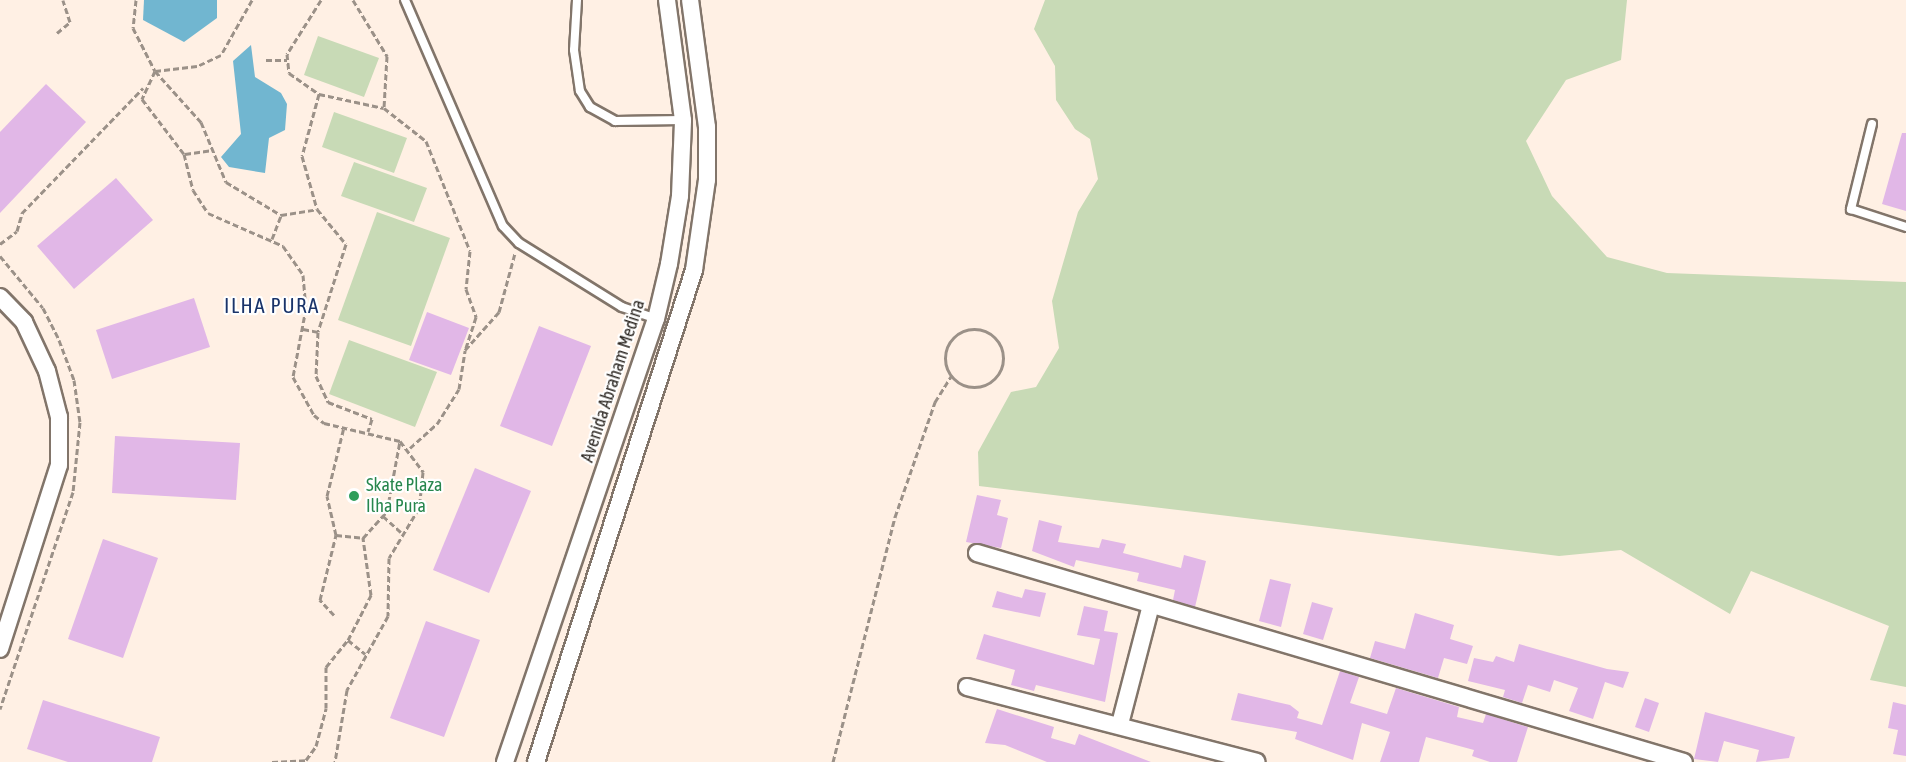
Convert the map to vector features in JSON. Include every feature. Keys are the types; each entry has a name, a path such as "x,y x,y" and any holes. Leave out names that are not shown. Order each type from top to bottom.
{"street":[{"name":"Avenida Abraham Medina","path":"505,762 656,319 680,196 683,120 667,0"},
{"path":"536,762 694,270 702,223 706,91 690,0"},
{"path":"0,297 24,322 47,371 59,417 59,465 0,650"},
{"path":"616,436 622,449 639,446"},
{"path":"604,470 621,467 628,479"},
{"path":"977,553 1684,762"},
{"path":"1120,724 1151,605"},
{"path":"967,687 1120,724 1256,762"}],"lane":[{"path":"405,0 503,226 519,243 622,307 656,319"},
{"path":"577,0 574,50 580,91 590,107 615,121 683,120"},
{"path":"1872,124 1851,209 1906,227"}],"path":[{"path":"57,33 70,22 63,0"},
{"path":"136,0 133,28 155,71 201,122 230,186 281,215 317,209"},
{"path":"0,244 17,231 22,213 143,88 155,71 196,66 221,55 252,0"},
{"path":"287,60 321,0"},
{"path":"353,0 387,56 384,108"},
{"path":"266,60 287,60"},
{"path":"287,60 296,80 319,94 384,108 426,141 470,251 466,288 476,317 465,350 459,389 437,424 410,448"},
{"path":"143,88 145,109 184,154 193,190 208,213 272,239 303,275 303,329 293,358 300,395 324,423 368,431 400,441 410,448 424,486 419,508 402,532 389,558 388,616 364,654 347,690 335,762"},
{"path":"319,94 302,156 317,209 346,244 318,332 319,391 328,402 372,418 368,431"},
{"path":"184,154 213,150"},
{"path":"272,239 281,215"},
{"path":"465,350 499,312 519,243"},
{"path":"303,329 318,332"},
{"path":"833,762 895,517 934,402 951,376 945,355 956,335 977,329 996,339 1003,361 992,380 971,387 951,376"},
{"path":"334,615 320,600 336,535 327,496 344,427"},
{"path":"363,538 383,516 400,441"},
{"path":"383,516 402,532"},
{"path":"336,535 363,538"},
{"path":"272,762 307,761 316,746 326,708 326,667 348,640 371,595 363,538"},
{"path":"348,640 364,654"}],"green space":[{"path":"1045,0 1627,0 1621,60 1566,80 1526,141 1552,196 1607,257 1667,273 1906,282 1906,687 1870,680 1889,626 1751,571 1730,614 1621,550 1559,556 979,486 978,452 1011,392 1036,387 1059,348 1052,301 1078,212 1098,179 1090,139 1075,129 1056,100 1055,66 1034,29"},
{"path":"318,36 379,58 364,97 304,75"},
{"path":"334,112 407,138 394,173 322,147"},
{"path":"354,162 427,188 414,222 341,196"},
{"path":"377,212 450,238 411,346 338,320"},
{"path":"349,340 437,372 415,427 329,394"}],"water":[{"path":"144,0 217,0 217,18 184,42 143,20"},
{"path":"251,45 255,77 281,93 287,104 285,130 269,138 265,173 229,167 221,157 241,134 233,61"}],"building":[{"path":"46,84 86,122 0,213 0,132"},
{"path":"1902,133 1906,133 1906,211 1882,204"},
{"path":"116,178 153,220 74,289 37,246"},
{"path":"194,298 210,347 112,379 96,330"},
{"path":"427,312 469,328 451,375 409,360"},
{"path":"539,326 591,346 552,446 500,426"},
{"path":"115,436 240,443 236,500 112,493"},
{"path":"475,468 531,491 489,593 433,570"},
{"path":"977,495 1001,500 997,515 1008,518 1001,548 966,542"},
{"path":"1039,520 1062,526 1058,542 1099,548 1102,539 1126,544 1123,553 1181,568 1184,555 1206,561 1195,607 1173,600 1175,590 1137,581 1139,573 1076,560 1074,567 1032,551"},
{"path":"103,539 158,558 123,658 68,639"},
{"path":"1270,579 1291,584 1281,627 1259,621"},
{"path":"1025,589 1046,593 1040,617 992,607 997,591 1022,598"},
{"path":"1312,602 1333,608 1323,640 1303,634"},
{"path":"1084,606 1108,611 1104,631 1118,633 1105,702 1036,685 1034,691 1011,685 1015,670 976,659 984,634 1094,665 1100,639 1077,635"},
{"path":"1415,613 1454,625 1450,639 1473,646 1467,664 1444,658 1438,678 1370,658 1375,641 1405,649"},
{"path":"426,621 480,640 444,737 390,718"},
{"path":"1519,644 1607,669 1629,672 1623,688 1605,682 1593,719 1569,711 1578,688 1554,680 1550,692 1528,685 1522,703 1503,697 1505,690 1468,681 1474,658 1493,662 1496,656 1514,662"},
{"path":"1340,671 1359,677 1350,703 1387,714 1396,688 1459,707 1457,717 1483,723 1486,714 1528,727 1517,762 1490,762 1472,756 1474,750 1426,737 1419,762 1380,762 1390,732 1362,723 1353,760 1295,739 1297,732 1231,720 1238,693 1290,705 1299,712 1297,718 1322,725"},
{"path":"1645,698 1659,703 1649,732 1635,727"},
{"path":"43,700 160,737 152,762 68,762 27,749"},
{"path":"1893,702 1906,705 1906,756 1893,754 1898,730 1888,728"},
{"path":"997,709 1054,727 1051,738 1075,745 1079,734 1151,762 1047,762 1005,745 985,743"},
{"path":"1705,712 1795,737 1789,758 1756,762 1759,750 1724,741 1718,762 1694,759"}],"place":[{"name":"Skate Plaza Ilha Pura","path":"354,496"}],"district":[{"name":"ILHA PURA","path":"272,305"}]}
